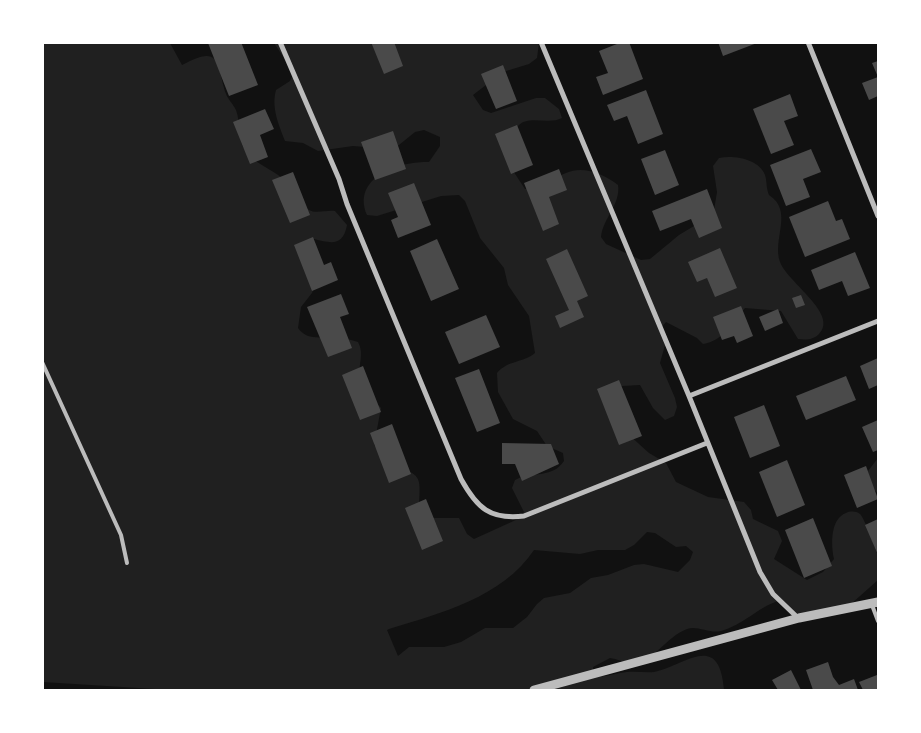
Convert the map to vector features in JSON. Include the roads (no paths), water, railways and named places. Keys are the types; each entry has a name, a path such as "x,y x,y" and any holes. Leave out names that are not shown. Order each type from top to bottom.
{"street":[{"path":"280,42 339,179 347,204 457,470 469,494 477,504 487,512 497,516 508,518 524,516 707,443"},
{"path":"541,42 689,396 760,572 773,594 799,618"},
{"path":"808,42 878,216"},
{"path":"689,396 878,321"},
{"path":"534,690 799,618 875,603"}],"lane":[{"path":"42,362 121,535 127,563"},
{"path":"875,603 878,621"}]}
